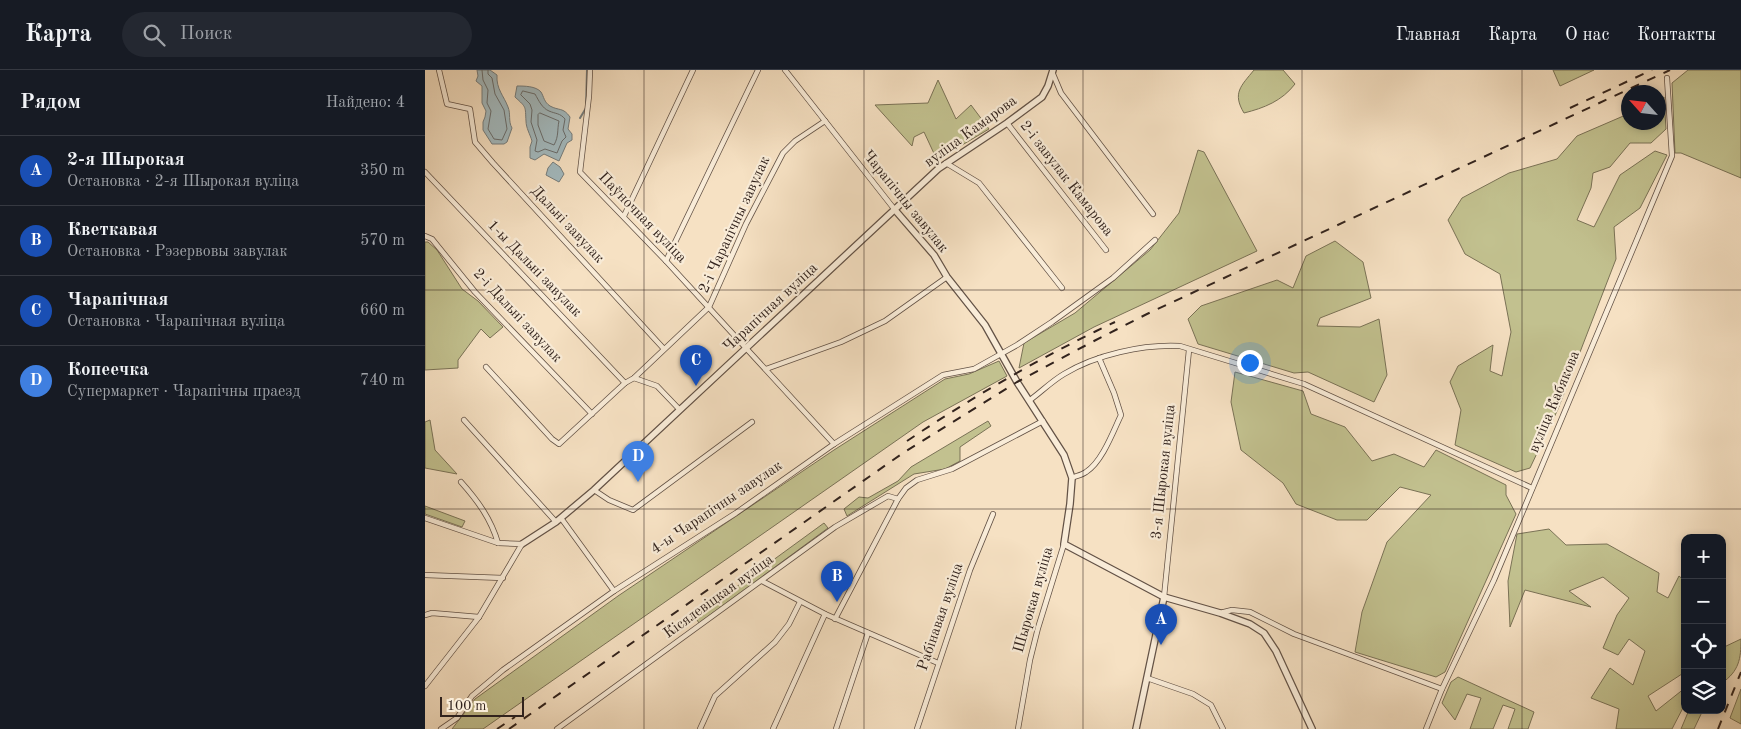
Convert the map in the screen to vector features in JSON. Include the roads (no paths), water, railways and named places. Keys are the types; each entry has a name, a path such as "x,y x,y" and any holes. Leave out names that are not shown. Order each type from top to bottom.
{"street":[{"name":"Дальні завулак","path":"439,70 447,104 470,109 475,142 664,349"},
{"name":"Паўночная вуліца","path":"589,70 589,96 580,172 624,216 747,348"},
{"path":"624,216 693,70"},
{"path":"666,261 758,70"},
{"name":"Чарапічны завулак","path":"785,70 895,210 934,255 947,277 985,325 1002,353"},
{"path":"1053,72 1061,93 1153,214"},
{"name":"вуліца Камарова","path":"895,210 946,163 1007,123 1042,97 1053,72"},
{"name":"вуліца Кабякова","path":"1426,729 1442,689 1494,580 1672,156 1667,78"},
{"name":"2-і Чарапічны завулак","path":"486,367 552,439 559,444 709,308 746,224 783,153 795,141 825,121"},
{"name":"2-і завулак Камарова","path":"1007,123 1106,250"},
{"path":"946,163 979,183 1062,288"},
{"name":"1-ы Дальні завулак","path":"425,172 625,383"},
{"name":"Чарапічная вуліца","path":"425,686 479,617 522,544 558,520 594,490 895,210"},
{"name":"2-і Дальні завулак","path":"425,236 432,239 475,292 592,414"},
{"name":"4-ы Чарапічны завулак","path":"441,729 457,718 472,696 503,670 614,591 743,508 834,444 943,375 974,369 1088,298 1155,240"},
{"path":"766,369 841,342 885,321 947,277"},
{"path":"1029,400 1064,374 1099,358 1145,348 1180,346 1304,384 1532,488"},
{"path":"747,348 834,444"},
{"name":"3-я Шырокая вуліца","path":"1164,597 1189,350"},
{"name":"Шырокая вуліца","path":"1002,353 1015,379 1064,455 1072,478 1064,544 1037,628 1018,729"},
{"path":"1072,478 1085,473 1093,467 1104,450 1121,415 1117,400 1099,358"},
{"path":"634,378 657,386 679,409"},
{"path":"464,420 558,520 614,591"},
{"path":"835,619 898,499 906,488 917,480 952,469 1043,421"},
{"path":"594,490 609,500 633,510 752,422"},
{"path":"461,482 476,498 493,526 498,544"},
{"name":"Кісялевіцкая вуліца","path":"557,729 842,523 888,496 898,499"},
{"name":"Рабінавая вуліца","path":"917,729 970,570 993,514"},
{"path":"425,518 498,544 522,544"},
{"path":"1064,544 1164,597 1220,613 1250,624 1264,633 1276,650 1312,729"},
{"path":"425,575 503,578"},
{"path":"762,581 835,619 938,662"},
{"path":"1135,729 1164,597"},
{"path":"700,729 715,696 775,642 789,624 800,602"},
{"path":"1220,613 1232,610 1249,612 1294,634 1442,689"},
{"path":"425,615 433,613 479,617"},
{"path":"773,729 825,614"},
{"path":"836,729 868,633"},
{"path":"1147,678 1193,694 1211,705 1223,729"}],"water":[{"path":"477,70 490,70 497,75 499,88 509,110 512,128 507,142 504,144 492,144 483,130 486,111 482,103 482,86 476,81 478,76"},
{"path":"517,86 539,90 548,104 563,110 570,117 568,129 572,134 572,140 567,143 559,161 544,154 535,160 530,158 532,141 527,126 525,107 515,97"},
{"path":"553,162 560,167 564,174 559,182 546,175 548,168"}],"waterway":[{"path":"580,118 586,108 587,70"}],"railway":[{"path":"1570,108 1652,70"},
{"path":"509,729 903,453 1017,382 1147,314 1670,70"},
{"path":"907,441 1009,377 1115,322"},
{"path":"1718,729 1741,672"},
{"path":"497,729 515,717"}],"place":[{"name":"Чарапічная","path":"696,386"},
{"name":"Копеечка","path":"638,482"},
{"name":"Кветкавая","path":"837,602"},
{"name":"2-я Шырокая","path":"1161,645"}]}
